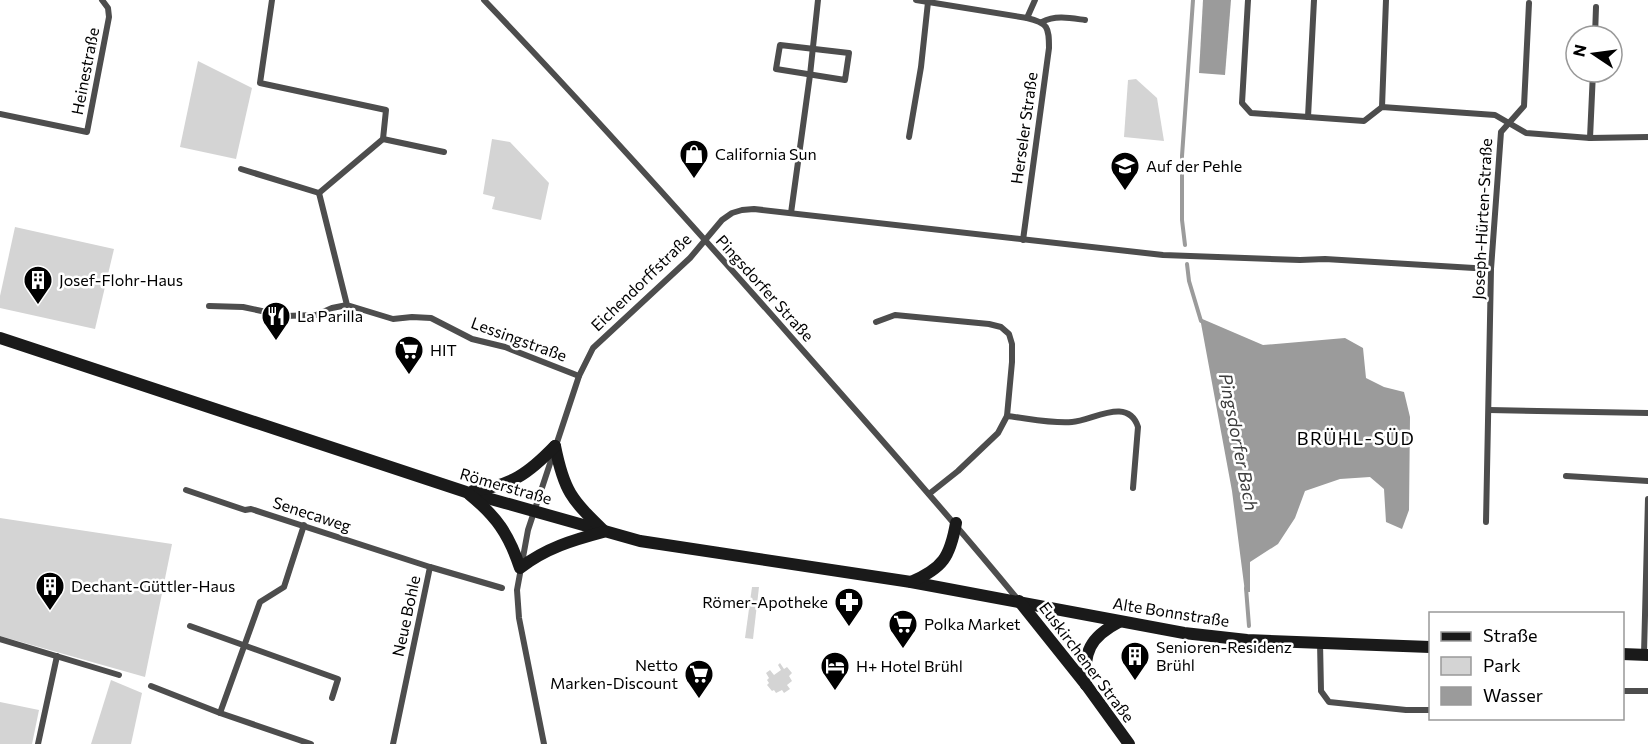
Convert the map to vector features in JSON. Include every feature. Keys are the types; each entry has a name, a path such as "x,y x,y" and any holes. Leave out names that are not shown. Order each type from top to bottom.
{"main road":[{"name":"Römerstraße","path":"0,338 466,492 640,541 911,582 1019,601"},
{"path":"466,492 495,488 520,477 535,467 555,446"},
{"path":"466,492 482,505 501,526 512,543 520,567 557,545 605,531 571,497 560,475 555,446"},
{"path":"911,582 931,573 946,558 952,544 956,523"},
{"name":"Alte Bonnstraße","path":"1019,601 1184,633 1247,640 1429,647"},
{"name":"Euskirchener Straße","path":"1019,601 1087,686 1129,744"},
{"path":"1087,686 1085,667 1088,651 1095,638 1103,630 1119,622"},
{"path":"1624,654 1646,655"}],"street":[{"name":"Heinestraße","path":"0,114 87,132 109,17 108,8 102,0"},
{"path":"272,0 260,83 386,110 383,139 319,193"},
{"name":"Pingsdorfer Straße","path":"484,0 571,91 956,523 1019,601"},
{"path":"790,213 810,75 818,0"},
{"path":"916,0 1042,22 1051,17 1085,20"},
{"path":"1027,18 1035,0"},
{"path":"1248,0 1242,103 1251,112 1364,121 1382,107 1495,115 1526,133 1590,138 1648,137"},
{"path":"1308,117 1314,0"},
{"path":"1382,107 1386,0"},
{"path":"909,137 919,85 928,2"},
{"name":"Joseph-Hürten-Straße","path":"1486,522 1492,258 1500,132 1524,106 1529,3"},
{"path":"1595,24 1596,7"},
{"name":"Herseler Straße","path":"1023,240 1049,48 1049,32 1042,22"},
{"path":"780,45 813,50 849,53 844,80 776,69 780,45"},
{"path":"1590,138 1592,84"},
{"path":"383,139 444,152"},
{"path":"241,169 319,193"},
{"path":"209,306 243,307 285,316 316,315 347,305 319,193"},
{"path":"704,240 722,220 742,210 790,213 1163,255 1325,259 1474,268"},
{"name":"Eichendorffstraße","path":"534,511 579,376 593,348 690,258 704,240"},
{"name":"Lessingstraße","path":"347,305 393,319 431,318 472,339 505,348 579,376"},
{"path":"876,322 895,315 990,324 1000,327 1009,334 1012,344 1012,362 1006,416 998,433 958,471 929,494"},
{"path":"1489,410 1648,413"},
{"path":"1006,416 1071,423 1109,411 1129,414 1136,419 1138,427 1133,488"},
{"path":"1566,476 1648,481"},
{"name":"Senecaweg","path":"186,490 245,510 251,509 304,525 430,567"},
{"path":"1646,655 1648,499"},
{"path":"534,511 526,538 517,590 519,618 544,744"},
{"path":"220,713 260,602 284,587 304,525"},
{"name":"Neue Bohle","path":"393,744 430,567 502,588"},
{"path":"190,626 338,679 332,698"},
{"path":"0,639 119,675"},
{"path":"1320,641 1321,691 1329,702 1429,710"},
{"path":"38,744 57,656"},
{"path":"151,686 220,713 311,744"},
{"path":"1624,691 1648,691"}],"green space":[{"path":"198,61 252,88 236,159 180,147"},
{"path":"1136,79 1157,98 1164,141 1124,137 1128,80"},
{"path":"492,139 510,142 549,183 541,220 492,209 495,197 483,194"},
{"path":"15,227 114,249 95,329 0,308 0,296"},
{"path":"0,518 172,544 145,677 0,636"},
{"path":"752,587 759,587 753,639 745,638"},
{"path":"780,663 784,669 787,667 792,673 789,676 792,681 787,685 790,689 784,693 782,690 776,693 767,685 769,678 766,673 770,670 774,675 781,670 778,665"},
{"path":"111,680 142,693 131,744 91,744"},
{"path":"0,702 39,710 32,744 0,744"}],"water":[{"path":"1203,0 1231,0 1225,75 1199,73"},
{"path":"1200,318 1263,345 1345,338 1363,348 1366,378 1384,387 1404,392 1410,417 1409,510 1402,529 1386,522 1384,489 1370,477 1340,479 1305,491 1295,518 1278,544 1250,562 1250,592 1245,592 1232,491"}],"waterway":[{"name":"Pingsdorfer Bach","path":"1185,245 1182,220 1182,156 1193,0"},
{"name":"Pingsdorfer Bach","path":"1187,264 1189,281 1201,321"},
{"name":"Pingsdorfer Bach","path":"1246,588 1249,626"}],"place":[{"name":"California Sun","path":"694,180"},
{"name":"Auf der Pehle","path":"1125,192"},
{"name":"Josef-Flohr-Haus","path":"38,306"},
{"name":"La Parilla","path":"276,342"},
{"name":"HIT","path":"409,376"},
{"name":"Dechant-Güttler-Haus","path":"50,612"},
{"name":"Römer-Apotheke","path":"849,628"},
{"name":"Polka Market","path":"903,650"},
{"name":"Senioren-Residenz Brühl","path":"1135,682"},
{"name":"H+ Hotel Brühl","path":"835,692"},
{"name":"Netto Marken-Discount","path":"699,700"}],"district":[{"name":"BRÜHL-SÜD","path":"1356,439"}]}
